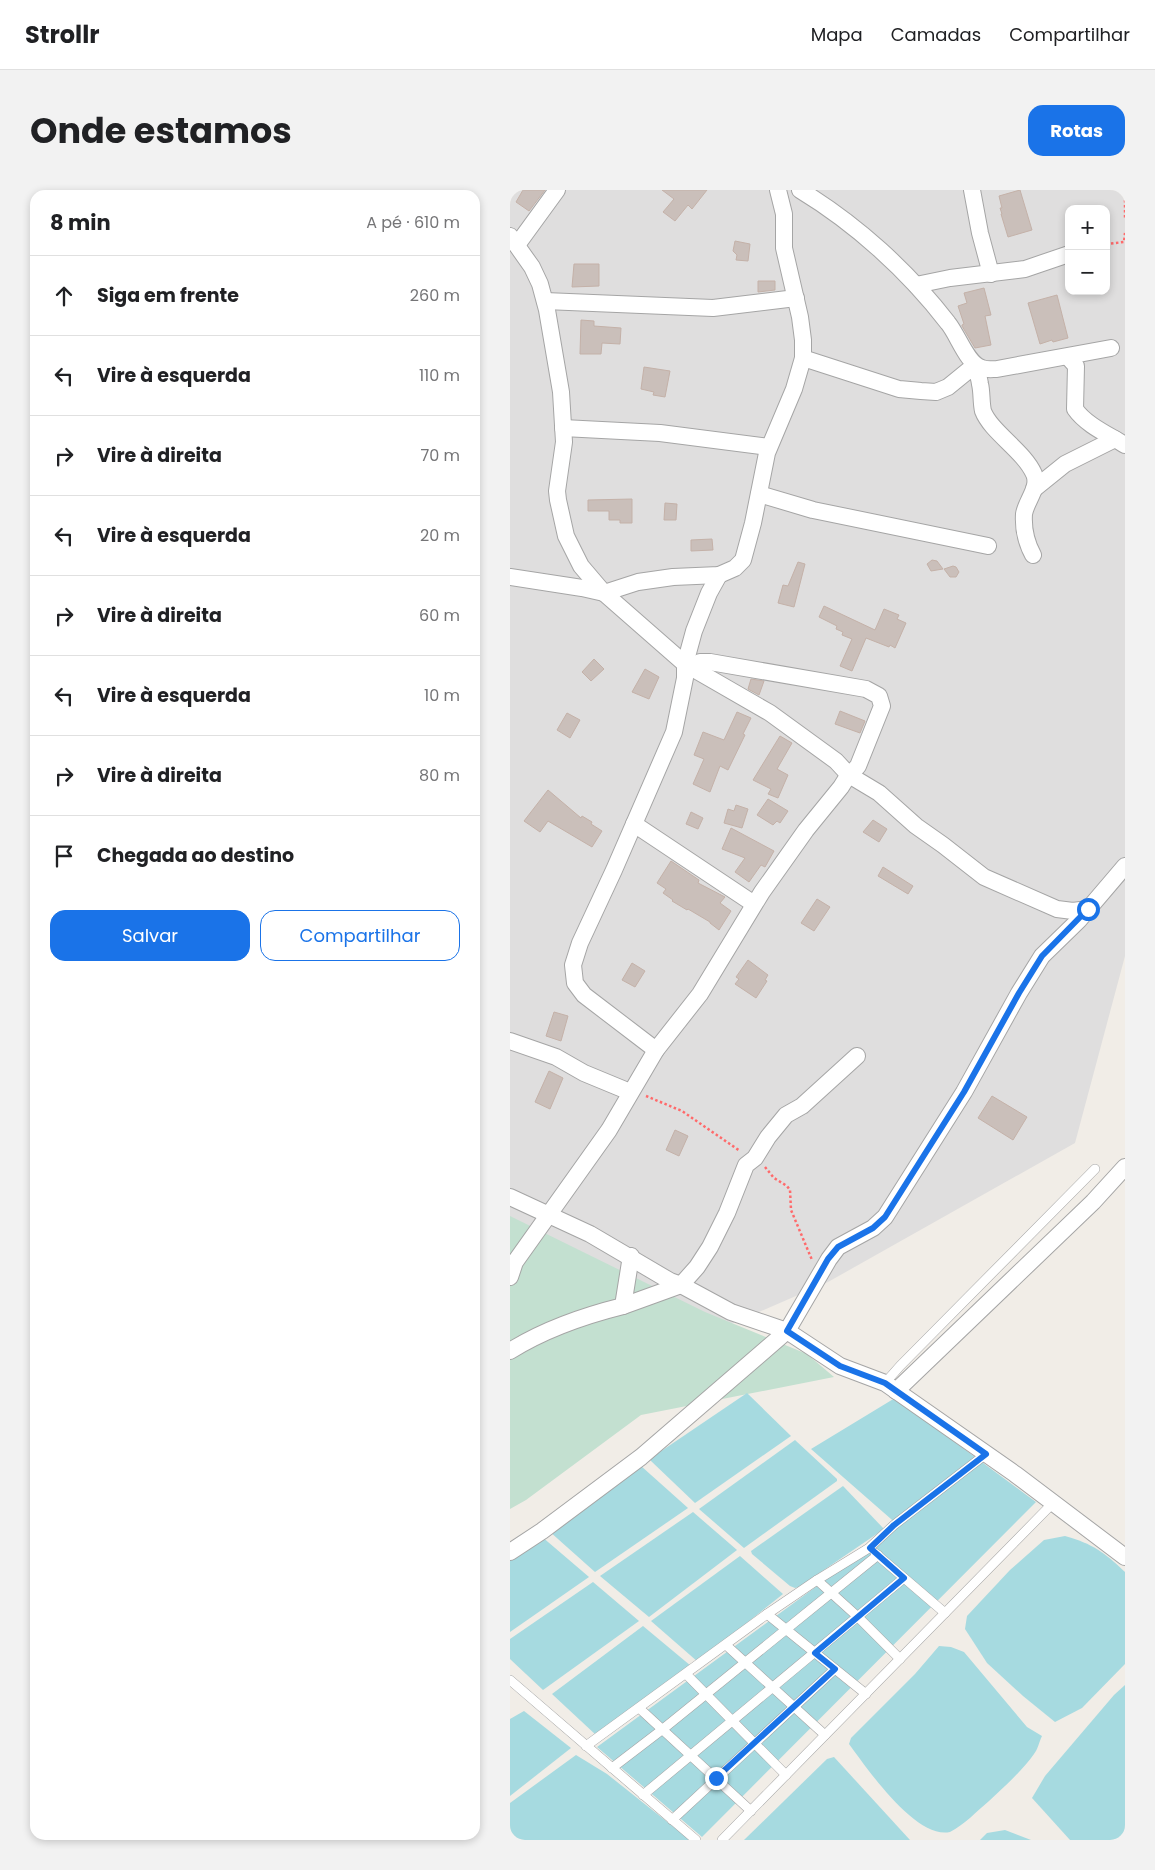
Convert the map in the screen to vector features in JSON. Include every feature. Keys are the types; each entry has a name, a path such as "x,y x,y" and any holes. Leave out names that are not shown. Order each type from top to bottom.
{"street":[{"path":"557,190 514,240 536,275 545,301 561,392 564,442 557,491 566,536 581,566 604,593 688,665 770,713 836,761 849,775 879,793 916,826 984,877 1057,909 1073,911 1088,909"},
{"path":"510,577 604,593 638,582 673,577 719,575 734,568 743,560 769,447 794,389 803,358 803,340 796,298 784,248 784,214 778,190"},
{"path":"800,190 850,224 916,285 949,324 968,357 975,365 983,369 997,369 1111,348"},
{"path":"972,190 980,233 991,274"},
{"path":"916,285 950,278 1025,269 1065,255"},
{"path":"545,301 713,308 796,298"},
{"path":"1068,357 1076,366 1075,409 1087,421 1120,442"},
{"path":"803,358 899,389 936,392 948,387 975,365"},
{"path":"975,365 984,411 992,424 1016,449 1034,474 1036,482 1024,514 1027,542 1033,555"},
{"path":"563,428 660,433 769,447"},
{"path":"1034,489 1065,464 1120,442"},
{"path":"759,494 813,510 988,546"},
{"path":"656,1050 584,995 575,983 573,965 580,943 674,732 694,631 709,593 719,575"},
{"path":"510,1277 515,1262 609,1130 656,1050 700,994 754,904 806,830 858,766 882,706 879,696 866,689 710,662 688,665"},
{"path":"634,824 754,904"},
{"path":"510,1552 542,1532 641,1457 787,1331 828,1259 838,1247 873,1228 885,1217 964,1092 1019,993 1042,956 1088,909 1125,866"},
{"path":"510,1041 556,1057 584,1073 630,1092"},
{"path":"510,1350 533,1336 575,1320 623,1306 681,1285 697,1267 710,1247 727,1213 746,1165 755,1158 768,1137 786,1115 802,1106 857,1056"},
{"path":"891,1387 1093,1202 1125,1167"},
{"path":"510,1197 590,1234 670,1281 732,1312 787,1331 840,1366 891,1387 986,1454 1125,1557"},
{"path":"623,1306 630,1256"}],"lane":[{"path":"891,1387 1095,1169"},
{"path":"586,1746 768,1614 817,1580 870,1548 894,1525 986,1454"},
{"path":"722,1840 1053,1503"},
{"path":"870,1548 945,1613"},
{"path":"612,1768 706,1695 878,1555"},
{"path":"643,1795 904,1578"},
{"path":"817,1580 900,1659"},
{"path":"768,1614 866,1694"},
{"path":"726,1645 825,1735"},
{"path":"672,1820 835,1669"},
{"path":"686,1674 786,1775"},
{"path":"510,1680 696,1840"},
{"path":"639,1708 751,1811"}],"path":[{"path":"1125,195 1125,218"},
{"path":"1110,244 1124,242 1125,233"}],"shaded area":[{"path":"510,190 1125,190 1125,956 1075,1143 828,1282 510,1420"}],"green space":[{"path":"510,1216 705,1312 807,1354 834,1377 641,1415 526,1500 510,1509"}],"water":[{"path":"747,1393 791,1436 695,1503 651,1461 651,1458"},
{"path":"895,1398 1036,1502 702,1837 597,1747 899,1526 811,1449"},
{"path":"795,1440 837,1481 744,1548 699,1509"},
{"path":"641,1466 688,1508 595,1572 549,1531"},
{"path":"843,1486 884,1529 795,1588 790,1586 752,1554 751,1551"},
{"path":"693,1512 737,1550 649,1617 600,1576"},
{"path":"541,1536 589,1577 510,1632 510,1557"},
{"path":"1065,1536 1083,1542 1098,1550 1125,1572 1125,1664 1082,1708 1055,1722 987,1663 965,1629 967,1616 1010,1570 1044,1540"},
{"path":"740,1556 783,1594 698,1662 651,1621"},
{"path":"593,1582 639,1621 543,1690 510,1659 510,1639"},
{"path":"643,1626 691,1666 596,1735 552,1694"},
{"path":"939,1646 951,1647 964,1652 1027,1727 1042,1736 1035,1752 1018,1773 970,1818 950,1832 937,1831 922,1825 908,1814 879,1784 849,1744 851,1738 915,1674"},
{"path":"1125,1685 1125,1840 1070,1840 1032,1798 1045,1776 1114,1695"},
{"path":"524,1711 571,1748 510,1796 510,1719"},
{"path":"576,1755 607,1774 690,1840 510,1840 510,1803"},
{"path":"834,1757 910,1840 744,1840 827,1759"},
{"path":"1005,1830 1031,1840 980,1840 987,1833"}],"building":[{"path":"523,190 545,190 529,211 516,202"},
{"path":"662,190 707,190 692,209 688,205 675,221 663,212 674,199"},
{"path":"1020,190 1032,230 1008,237 1001,214 1000,208 1002,208 999,196"},
{"path":"735,241 750,244 748,261 736,260 737,255 733,251"},
{"path":"574,264 599,264 599,286 572,287"},
{"path":"758,281 775,281 775,290 758,292"},
{"path":"984,288 991,315 985,316 991,345 975,348 962,326 964,324 958,306 967,303 964,293"},
{"path":"1057,295 1068,338 1040,344 1028,303"},
{"path":"581,320 594,321 594,326 621,328 620,344 602,343 601,354 580,354"},
{"path":"644,367 670,371 665,397 653,395 654,392 641,389"},
{"path":"632,499 632,523 620,523 620,520 609,520 609,511 588,511 588,500"},
{"path":"665,503 677,504 676,520 664,520"},
{"path":"712,539 713,550 691,551 691,540"},
{"path":"932,560 937,561 943,569 931,571 927,564"},
{"path":"798,562 805,564 794,607 778,603 783,585 788,586"},
{"path":"953,566 959,572 956,577 950,577 944,569"},
{"path":"824,606 875,630 884,609 899,615 897,619 906,623 895,648 866,638 852,671 840,666 852,639 842,635 843,632 836,629 837,626 819,617"},
{"path":"594,659 604,669 591,681 582,672"},
{"path":"645,669 659,677 649,699 632,692"},
{"path":"751,679 764,681 759,695 748,689"},
{"path":"840,711 865,721 860,733 835,724"},
{"path":"737,712 751,718 728,770 720,766 710,792 693,784 704,759 694,755 703,732 724,740"},
{"path":"567,713 580,720 570,738 557,730"},
{"path":"780,736 792,743 777,769 788,775 778,798 768,794 771,789 753,780"},
{"path":"548,790 581,818 582,816 592,822 591,824 602,831 592,847 548,821 540,832 524,821"},
{"path":"768,799 788,811 780,823 777,821 773,825 757,815"},
{"path":"736,805 748,809 742,828 724,823 728,809 734,811"},
{"path":"691,812 703,818 698,829 686,824"},
{"path":"873,820 887,829 879,842 863,832"},
{"path":"731,828 774,851 765,867 761,865 749,882 735,872 745,858 722,849"},
{"path":"671,861 699,880 698,883 725,897 720,903 731,911 719,930 710,922 672,901 663,893 666,889 657,883"},
{"path":"883,867 913,886 908,894 878,876"},
{"path":"817,899 830,907 814,931 801,923"},
{"path":"748,960 768,975 765,980 767,981 756,998 735,984 739,979 736,977"},
{"path":"632,963 645,971 635,987 622,980"},
{"path":"554,1012 568,1016 561,1041 546,1036"},
{"path":"549,1071 563,1078 550,1109 535,1102"},
{"path":"992,1096 1027,1117 1013,1140 978,1118"},
{"path":"675,1130 688,1136 679,1156 666,1150"}],"route":[{"path":"716,1778 835,1669 815,1653 904,1578 870,1548 894,1525 986,1454 885,1383 840,1366 787,1331 828,1259 838,1247 873,1228 885,1217 964,1092 1019,993 1042,956 1088,909"}]}
